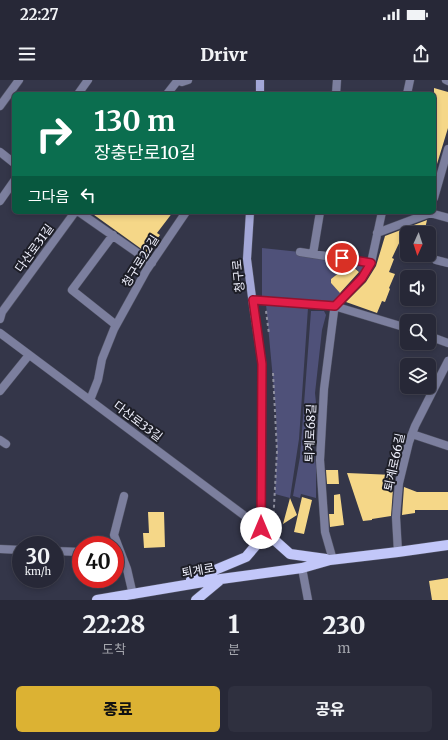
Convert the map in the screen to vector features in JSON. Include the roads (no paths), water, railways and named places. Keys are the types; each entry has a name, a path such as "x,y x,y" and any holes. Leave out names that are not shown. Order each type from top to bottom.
{"main road":[{"path":"172,588 246,557 257,544 261,528 290,554 331,560"},
{"name":"퇴계로","path":"97,600 119,599 133,595 221,579 302,568 331,560 448,545"},
{"path":"196,600 221,579"}],"street":[{"path":"0,106 19,80"},
{"path":"79,92 88,80"},
{"path":"169,92 178,80 182,82 188,80"},
{"path":"260,80 260,92"},
{"path":"336,92 337,80"},
{"path":"407,92 410,80"},
{"path":"436,191 448,149"},
{"path":"0,152 12,162"},
{"path":"0,201 12,185"},
{"name":"다산로31길","path":"0,319 2,312 74,214"},
{"path":"82,214 152,263"},
{"name":"청구로22길","path":"90,400 98,380 102,359 116,325 152,263 185,214"},
{"name":"청구로","path":"250,214 247,259 262,364 261,528"},
{"path":"313,254 320,214"},
{"path":"335,306 362,278 371,263 382,214"},
{"path":"377,233 427,214"},
{"path":"434,214 448,218"},
{"path":"113,236 72,290 116,325"},
{"path":"300,252 371,263"},
{"path":"436,260 448,263"},
{"path":"253,300 335,306 400,326"},
{"name":"퇴계로68길","path":"331,560 325,532 320,460 324,389 335,306"},
{"name":"다산로33길","path":"0,333 261,528"},
{"path":"436,339 448,343"},
{"path":"0,391 29,355"},
{"name":"퇴계로66길","path":"398,552 396,517 399,483 409,442 415,426 448,361"},
{"path":"412,434 448,446"},
{"path":"114,536 124,496"},
{"path":"0,549 12,550"},
{"path":"124,564 127,569 133,595"},
{"path":"302,568 308,600"}]}
